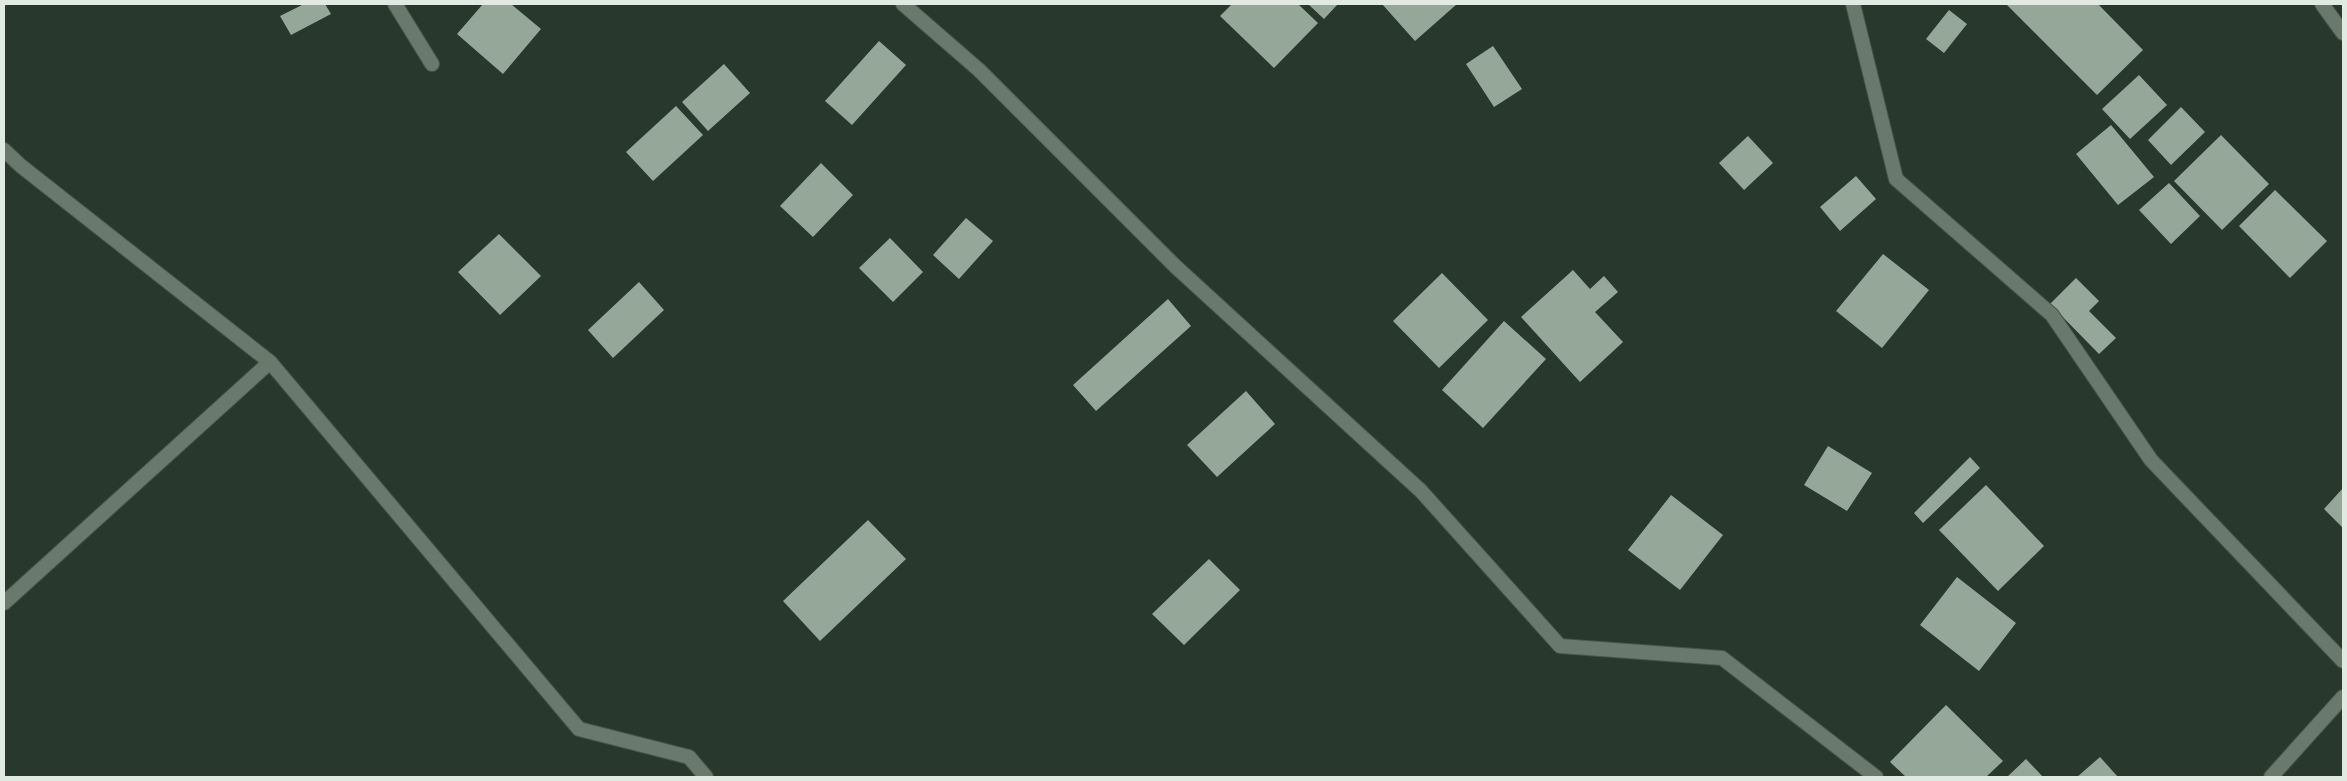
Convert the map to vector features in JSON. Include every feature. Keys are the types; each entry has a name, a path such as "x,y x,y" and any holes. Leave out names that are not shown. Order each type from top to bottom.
{"street":[{"path":"396,4 432,64"},
{"path":"903,4 979,70 1175,266 1421,491 1560,646 1722,658 1876,777"},
{"path":"1853,4 1896,179 2052,315 2150,460 2343,661"},
{"path":"2322,4 2343,33"},
{"path":"4,150 21,166 270,362 579,728 689,757 706,777"},
{"path":"4,604 270,362"},
{"path":"2271,777 2343,697"}],"building":[{"path":"304,4 325,4 331,14 291,35 280,16"},
{"path":"483,4 511,4 541,29 503,74 457,34"},
{"path":"1232,4 1298,4 1318,23 1274,68 1220,16"},
{"path":"1308,4 1338,4 1324,19"},
{"path":"1382,4 1457,4 1415,41"},
{"path":"2006,4 2098,4 2143,50 2097,95"},
{"path":"1949,10 1967,24 1944,53 1926,39"},
{"path":"879,41 906,65 852,125 825,101"},
{"path":"1493,46 1522,89 1494,107 1466,64"},
{"path":"724,64 750,93 708,131 682,102"},
{"path":"2139,75 2167,105 2130,139 2102,109"},
{"path":"676,106 703,135 653,181 626,152"},
{"path":"2181,107 2205,132 2171,165 2148,140"},
{"path":"2111,125 2154,177 2118,205 2076,154"},
{"path":"2221,135 2269,184 2222,230 2174,181"},
{"path":"1748,136 1773,163 1744,190 1719,163"},
{"path":"821,163 853,195 813,237 780,206"},
{"path":"1856,176 1876,199 1840,231 1820,207"},
{"path":"2169,183 2200,216 2171,244 2139,210"},
{"path":"2275,190 2327,241 2290,278 2239,226"},
{"path":"966,218 993,241 959,279 933,255"},
{"path":"499,234 541,276 500,315 458,272"},
{"path":"890,238 923,272 893,302 859,268"},
{"path":"1883,254 1929,290 1882,348 1836,311"},
{"path":"1573,270 1590,289 1604,276 1618,292 1595,312 1623,342 1580,382 1521,317"},
{"path":"1442,273 1488,320 1439,368 1393,321"},
{"path":"2076,278 2099,301 2089,311 2116,338 2099,354 2050,304"},
{"path":"639,282 664,310 613,358 588,330"},
{"path":"1168,299 1191,326 1096,411 1073,385"},
{"path":"1504,321 1546,359 1483,428 1442,390"},
{"path":"1246,391 1275,424 1217,477 1187,445"},
{"path":"1828,446 1872,473 1847,511 1804,485"},
{"path":"1970,457 1980,468 1923,523 1914,513"},
{"path":"1986,485 2044,546 1998,591 1939,530"},
{"path":"2343,488 2343,528 2324,509"},
{"path":"1671,495 1723,535 1680,590 1628,550"},
{"path":"868,520 906,559 820,641 783,601"},
{"path":"1209,559 1240,590 1184,645 1152,614"},
{"path":"1957,577 2016,623 1979,671 1920,625"},
{"path":"1946,705 2003,761 1986,777 1906,777 1890,762"},
{"path":"2100,757 2118,777 2077,777"},
{"path":"2026,759 2043,777 2007,777"}]}
